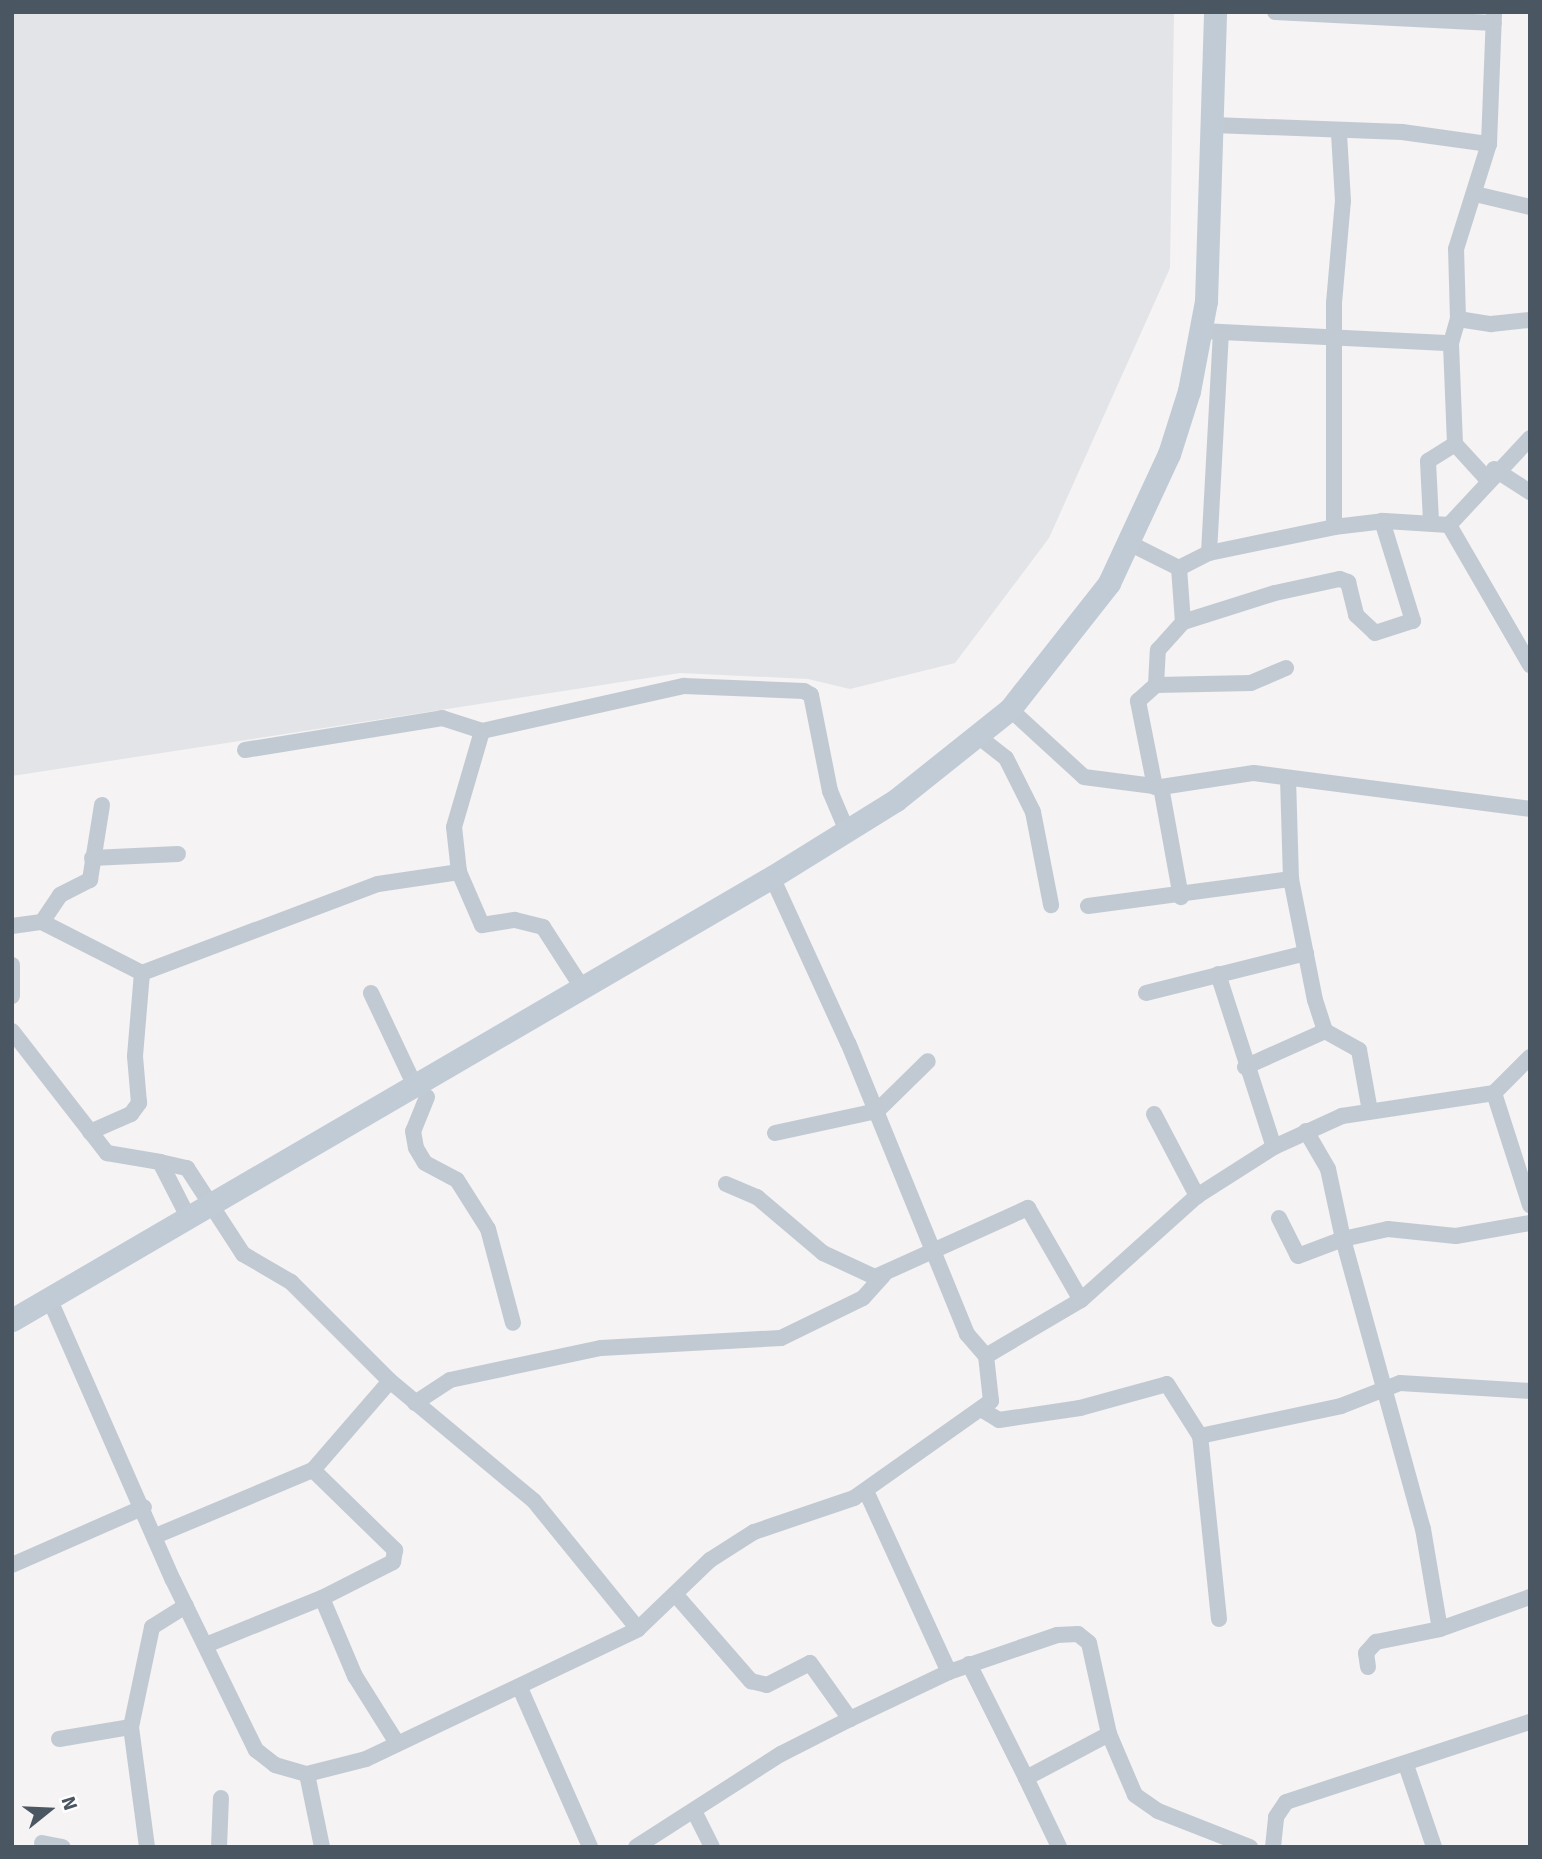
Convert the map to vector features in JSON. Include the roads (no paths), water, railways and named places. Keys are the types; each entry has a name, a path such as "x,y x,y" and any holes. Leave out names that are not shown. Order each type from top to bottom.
{"main road":[{"path":"12,1320 772,877 847,831 979,737 1010,709 1084,620 1129,543 1168,454 1212,332 1214,12"}],"street":[{"path":"1275,12 1494,17 1489,144 1456,249 1458,318 1451,343 1455,444 1491,474 1530,492"},
{"path":"1213,125 1339,133 1402,132 1489,144"},
{"path":"1334,527 1336,341 1343,201 1339,133"},
{"path":"1475,194 1530,207"},
{"path":"1458,318 1491,324 1530,320"},
{"path":"1209,553 1212,332 1336,341 1451,343"},
{"path":"1449,525 1491,474 1530,438"},
{"path":"1431,521 1428,461 1455,444"},
{"path":"1179,568 1209,553 1334,527 1382,521 1431,521 1449,525 1530,665"},
{"path":"1156,685 1158,650 1183,622 1340,579 1348,582 1356,614 1375,633 1408,624 1412,617 1382,521"},
{"path":"1129,543 1179,568"},
{"path":"1179,568 1183,622"},
{"path":"1181,897 1138,701 1156,685 1251,683 1286,668"},
{"path":"245,750 442,718 482,732 684,686 804,691 811,695 830,790 847,831"},
{"path":"1010,709 1084,777 1158,787 1254,773 1530,809"},
{"path":"482,732 454,827 460,872 482,925 515,920 543,928 583,989"},
{"path":"979,737 1006,758 1033,812 1051,905"},
{"path":"1288,778 1292,879 1325,1031 1359,1050 1370,1111"},
{"path":"42,922 60,895 90,880 102,805"},
{"path":"92,858 178,854"},
{"path":"12,926 42,922 142,972 378,884 460,872"},
{"path":"49,1298 158,1535 186,1606 256,1750 275,1765 307,1774 397,1743 520,1688 638,1629 710,1560 754,1532 866,1492 942,1432 984,1411 993,1382 986,1356 967,1334 935,1247 877,1111 772,877"},
{"path":"1088,906 1181,897 1292,879"},
{"path":"1146,993 1306,953"},
{"path":"12,965 12,996"},
{"path":"90,1132 131,1114 139,1103 135,1055 142,972"},
{"path":"1218,974 1245,1067 1274,1147"},
{"path":"371,993 414,1084"},
{"path":"12,1031 107,1153 187,1168 243,1254 291,1282 390,1381 564,1531 638,1629"},
{"path":"1245,1067 1325,1031"},
{"path":"986,1356 1081,1300 1197,1196 1274,1147 1306,1131 1370,1111 1494,1094 1530,1057"},
{"path":"775,1133 877,1111 928,1061"},
{"path":"1494,1094 1530,1205"},
{"path":"381,1104 388,1108 427,1097 413,1131 416,1147 425,1163 457,1180 488,1229 513,1323"},
{"path":"1154,1114 1197,1196"},
{"path":"1306,1131 1328,1169 1343,1239 1364,1301 1379,1386 1423,1529 1440,1629"},
{"path":"160,1162 188,1217"},
{"path":"726,1184 758,1197 823,1253 883,1276"},
{"path":"415,1403 450,1380 614,1346 781,1338 863,1298 883,1276 935,1247 1019,1208 1034,1210 1081,1300"},
{"path":"1279,1218 1298,1256 1343,1239 1388,1229 1456,1236 1530,1223"},
{"path":"158,1535 313,1470 390,1381"},
{"path":"984,1411 999,1420 1167,1384 1200,1436 1219,1619"},
{"path":"1200,1436 1340,1406 1379,1386 1486,1384 1530,1391"},
{"path":"206,1645 321,1598 393,1562 395,1550 313,1470"},
{"path":"866,1492 949,1672"},
{"path":"12,1565 144,1507"},
{"path":"676,1594 751,1681 766,1685 810,1664 850,1719"},
{"path":"1368,1667 1366,1653 1376,1642 1440,1629 1530,1597"},
{"path":"321,1598 355,1676 397,1743"},
{"path":"147,1847 131,1727 152,1627 186,1606"},
{"path":"636,1847 850,1719 969,1664 1078,1634 1096,1665 1109,1734 1135,1795 1158,1811 1251,1847"},
{"path":"969,1664 1059,1847"},
{"path":"520,1688 590,1847"},
{"path":"1273,1847 1276,1817 1286,1802 1406,1765 1530,1722"},
{"path":"59,1739 131,1727"},
{"path":"1026,1778 1109,1734"},
{"path":"1406,1765 1434,1847"},
{"path":"307,1774 322,1847"},
{"path":"219,1847 221,1798"},
{"path":"694,1811 712,1847"},
{"path":"41,1843 63,1847"}]}
